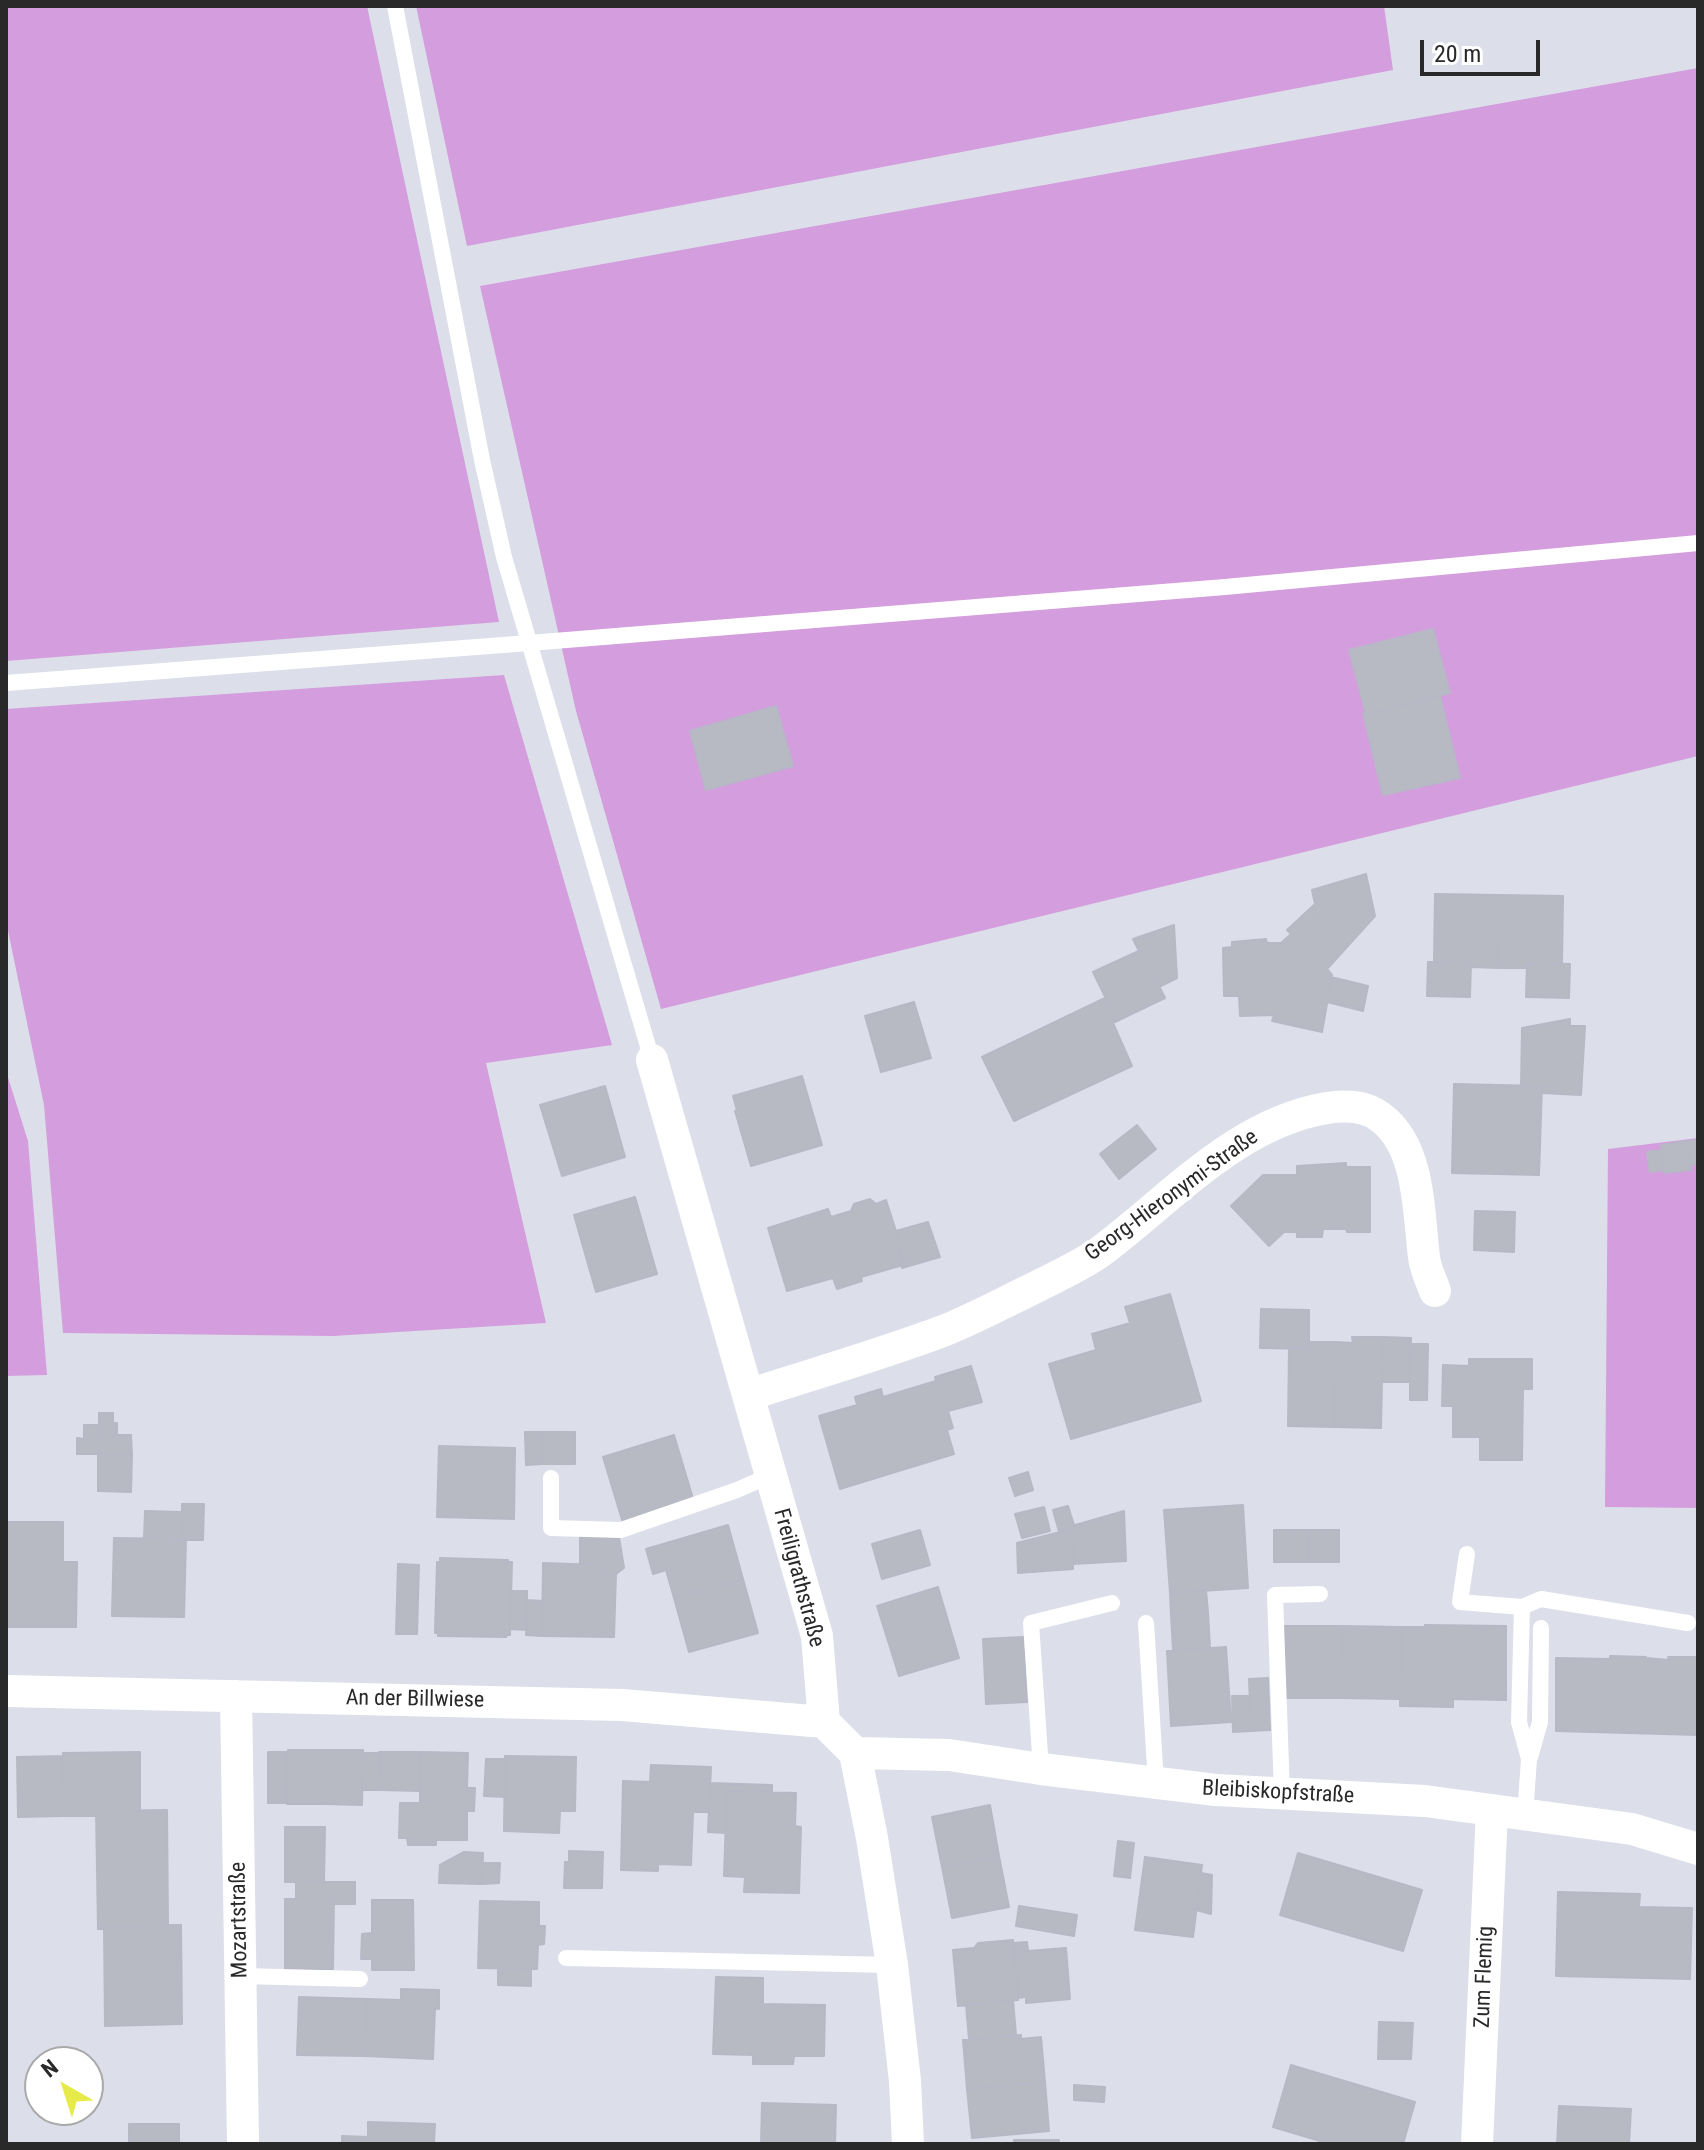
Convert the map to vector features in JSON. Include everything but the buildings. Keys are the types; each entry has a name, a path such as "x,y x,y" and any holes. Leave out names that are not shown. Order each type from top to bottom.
{"street":[{"name":"Freiligrathstraße","path":"652,1060 817,1636 824,1722"},
{"name":"Georg-Hieronymi-Straße","path":"748,1395 945,1330 1024,1293 1097,1254 1193,1177 1252,1135 1314,1110 1354,1107 1374,1113 1395,1131 1406,1151 1418,1192 1424,1260 1435,1291"},
{"name":"An der Billwiese","path":"6,1691 622,1705 824,1722"},
{"name":"Mozartstraße","path":"236,1696 243,2144"},
{"path":"824,1722 855,1753 872,1838 892,1965 905,2081 908,2144"},
{"name":"Bleibiskopfstraße","path":"855,1753 949,1755 1216,1790 1425,1801 1632,1829 1698,1849"},
{"name":"Zum Flemig","path":"1477,2144 1492,1810"}],"lane":[{"path":"395,6 482,460 504,557 652,1060"},
{"path":"6,683 1225,587 1698,543"},
{"path":"551,1478 551,1528 621,1530 771,1475"},
{"path":"1467,1554 1460,1602 1522,1607 1541,1599 1688,1623"},
{"path":"1282,1794 1275,1595 1320,1594"},
{"path":"1041,1769 1031,1623 1112,1603"},
{"path":"1522,1607 1519,1722 1529,1759"},
{"path":"1146,1623 1156,1783"},
{"path":"1525,1815 1529,1759 1540,1722 1541,1628"},
{"path":"566,1958 892,1965"},
{"path":"241,1976 360,1979"}],"shaded area":[{"path":"6,6 367,6 499,622 6,661"},
{"path":"416,6 1384,6 1393,70 467,246"},
{"path":"1698,68 1698,756 661,1009 576,711 480,286"},
{"path":"504,675 612,1045 486,1063 546,1323 333,1336 63,1333 44,1105 6,921 6,709"},
{"path":"6,1071 28,1141 47,1375 6,1376"},
{"path":"1698,1138 1698,1508 1605,1507 1608,1149"}]}
